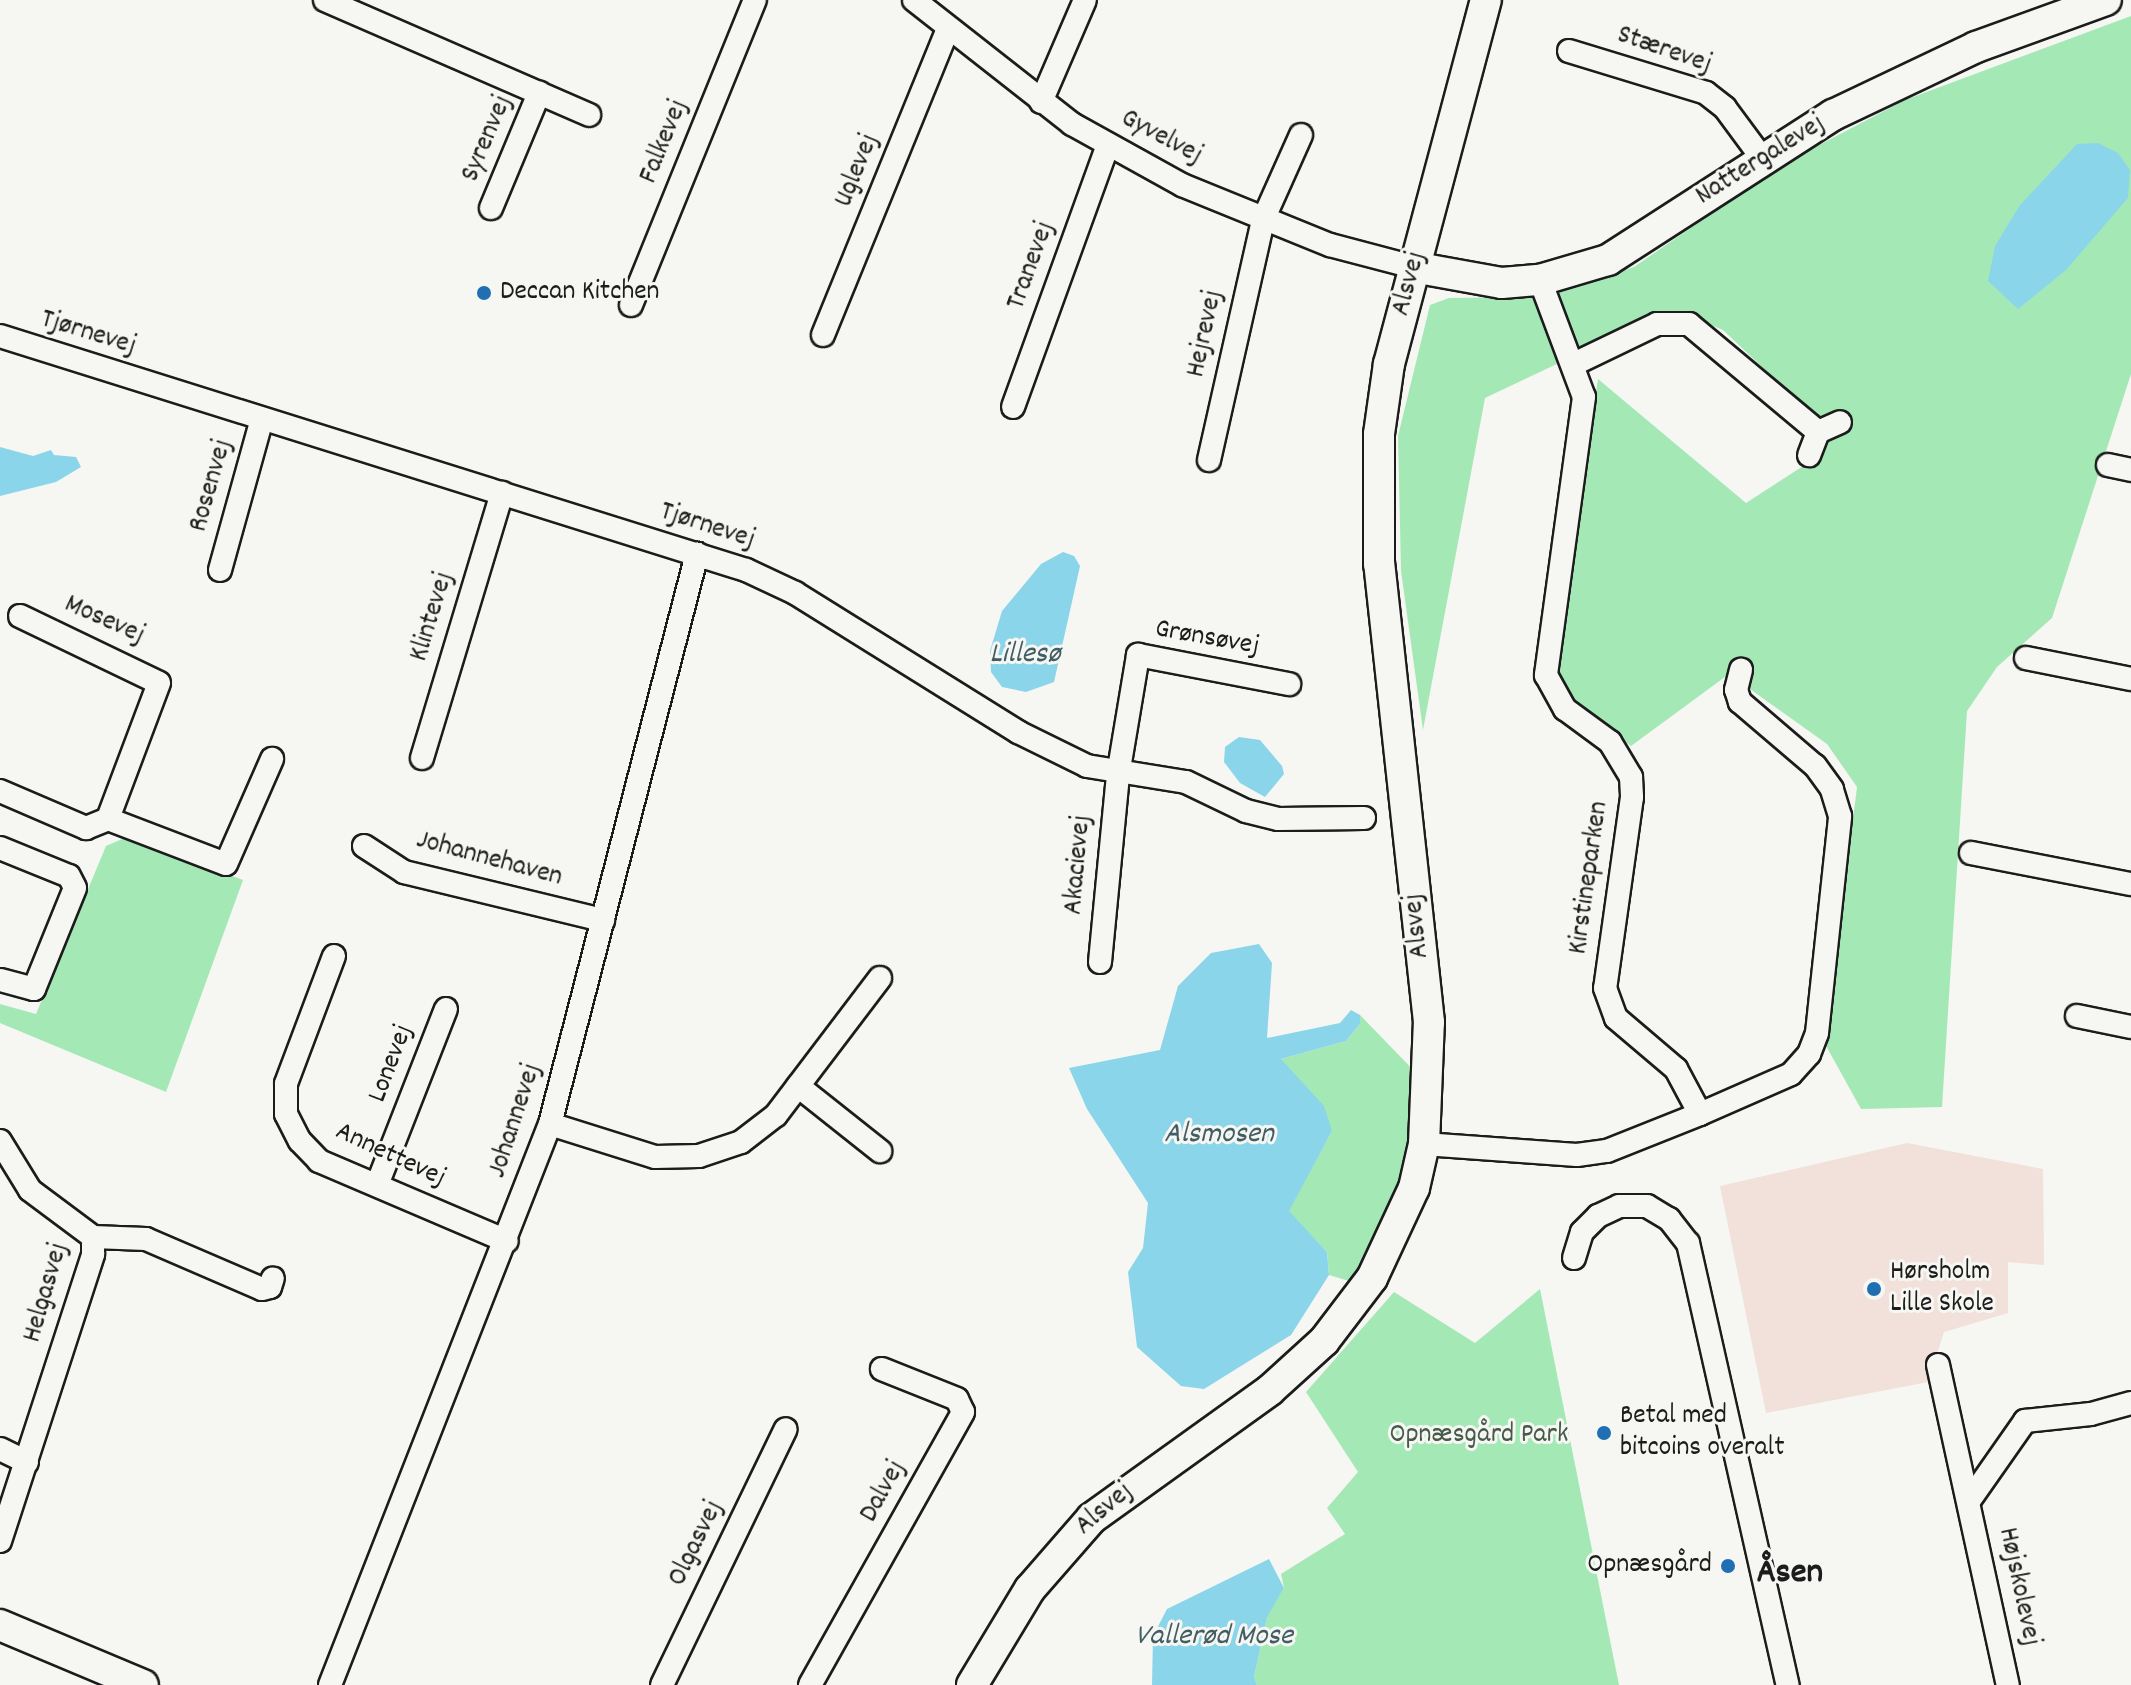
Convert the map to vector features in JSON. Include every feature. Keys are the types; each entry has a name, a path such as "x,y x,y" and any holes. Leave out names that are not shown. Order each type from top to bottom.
{"street":[{"name":"Syrenvej","path":"325,0 589,115"},
{"name":"Falkevej","path":"631,305 755,0"},
{"name":"Gyvelvej","path":"914,0 1041,102 1108,145 1263,220 1413,267"},
{"path":"1041,102 1085,0"},
{"name":"Alsvej","path":"972,1685 1030,1589 1092,1518 1270,1390 1338,1325 1392,1243 1424,1144 1429,1022 1376,507 1389,364 1486,0"},
{"name":"Nattergalevej","path":"1413,267 1471,280 1540,280 1608,260 1641,243 1762,158 1900,80 2106,0"},
{"name":"Uglevej","path":"823,335 948,29"},
{"name":"Stærevej","path":"1569,51 1706,93 1725,108 1762,158"},
{"name":"Syrenvej","path":"491,208 539,93"},
{"name":"Hejrevej","path":"1209,460 1263,220 1301,135"},
{"name":"Tranevej","path":"1013,407 1108,145"},
{"name":"Kirstineparken","path":"1540,280 1584,397 1546,675 1565,709 1610,742 1631,777 1632,797 1606,976 1608,999 1626,1028 1676,1069 1700,1114"},
{"path":"1574,364 1657,324 1689,324 1818,432"},
{"name":"Tjørnevej","path":"0,336 697,554 795,593 1018,732 1087,766 1118,775 1186,782 1246,811 1278,819 1364,818"},
{"name":"Rosenvej","path":"220,570 262,419"},
{"path":"1809,455 1818,432 1840,422"},
{"path":"2108,465 2131,470"},
{"name":"Klintevej","path":"422,758 502,493"},
{"name":"Johannevej","path":"330,1685 507,1241 550,1124 697,554"},
{"name":"Mosevej","path":"20,616 159,683 108,819"},
{"name":"Grønsøvej","path":"1118,775 1138,655 1289,684"},
{"path":"2026,658 2131,679"},
{"path":"1424,1144 1577,1155 1607,1151 1791,1074 1809,1054 1817,1033 1840,816 1832,789 1815,766 1740,702 1736,690 1741,670"},
{"path":"0,791 86,828 108,819 226,864 272,759"},
{"name":"Akacievej","path":"1100,962 1118,775"},
{"name":"Johannehaven","path":"364,846 404,872 603,920"},
{"path":"0,848 69,876 75,888 34,989 0,980"},
{"path":"1971,853 2131,884"},
{"name":"Annettevej","path":"334,956 286,1084 286,1114 300,1141 319,1161 507,1241"},
{"path":"550,1124 655,1157 699,1156 759,1130 798,1086 880,978"},
{"name":"Lonevej","path":"377,1185 446,1009"},
{"path":"2077,1016 2131,1027"},
{"path":"798,1086 880,1151"},
{"path":"0,1141 30,1190 93,1237"},
{"path":"1574,1258 1582,1232 1598,1216 1619,1206 1647,1206 1669,1219 1688,1243 1788,1685"},
{"name":"Helgasvej","path":"0,1541 93,1254 93,1237 146,1239 262,1289 270,1287 273,1278"},
{"name":"Højskolevej","path":"1938,1365 2008,1685"},
{"name":"Dalvej","path":"810,1685 963,1412 957,1399 882,1369"},
{"name":"Højskolevej","path":"1969,1501 1986,1484 2025,1421 2091,1414 2131,1403"},
{"name":"Olgasvej","path":"662,1685 786,1429"},
{"path":"0,1449 27,1462"},
{"path":"0,1625 143,1685"}],"shaded area":[{"name":"Hørsholm Lille Skole","path":"1907,1143 2043,1169 2044,1265 2008,1262 2008,1313 1944,1332 1928,1382 1766,1413 1720,1186"}],"green space":[{"path":"2131,16 2131,374 2052,618 1997,667 1967,711 1942,1107 1861,1109 1825,1044 1857,787 1827,744 1729,674 1631,746 1572,702 1554,669 1598,379 1746,503 1814,459 1819,421 1723,330 1697,319 1654,318 1485,398 1423,730 1401,571 1398,436 1430,305 1449,298 1532,297 1634,267 1785,163 1905,100"},
{"path":"129,836 243,880 166,1092 0,1023 0,1004 36,1014 106,846"},
{"path":"1360,1015 1421,1078 1415,1135 1399,1188 1377,1238 1349,1281 1329,1275 1327,1252 1288,1211 1332,1131 1281,1059 1346,1041 1360,1024"},
{"name":"Opnæsgård Park","path":"1540,1289 1619,1685 1257,1685 1254,1677 1267,1616 1284,1588 1281,1574 1345,1534 1327,1508 1358,1472 1306,1392 1394,1292 1475,1343"}],"water":[{"path":"2098,143 2118,153 2130,170 2128,198 2066,270 2018,309 1988,281 1995,246 2020,205 2077,144"},
{"path":"0,447 33,456 51,450 54,455 76,457 81,467 56,482 0,496"},
{"name":"Lillesø","path":"1063,552 1074,556 1080,566 1054,682 1026,692 1002,687 991,672 990,651 1002,611 1041,564"},
{"path":"1239,737 1260,740 1282,766 1284,774 1265,797 1240,783 1224,762 1225,747"},
{"name":"Alsmosen","path":"1259,944 1272,963 1267,1038 1340,1023 1351,1010 1360,1015 1360,1024 1346,1041 1281,1059 1324,1106 1332,1131 1289,1211 1327,1252 1329,1275 1291,1335 1204,1389 1181,1386 1137,1347 1128,1272 1143,1248 1148,1203 1087,1109 1069,1068 1160,1050 1178,986 1211,953"},
{"name":"Vallerød Mose","path":"1269,1559 1284,1588 1267,1617 1254,1677 1257,1685 1152,1685 1153,1636 1167,1609"}],"place":[{"name":"Deccan Kitchen","path":"484,293"},
{"name":"Hørsholm Lille Skole","path":"1874,1289"},
{"name":"Betal med bitcoins overalt","path":"1604,1433"},
{"name":"Opnæsgård","path":"1728,1566"}],"district":[{"name":"Åsen","path":"1790,1575"}]}
